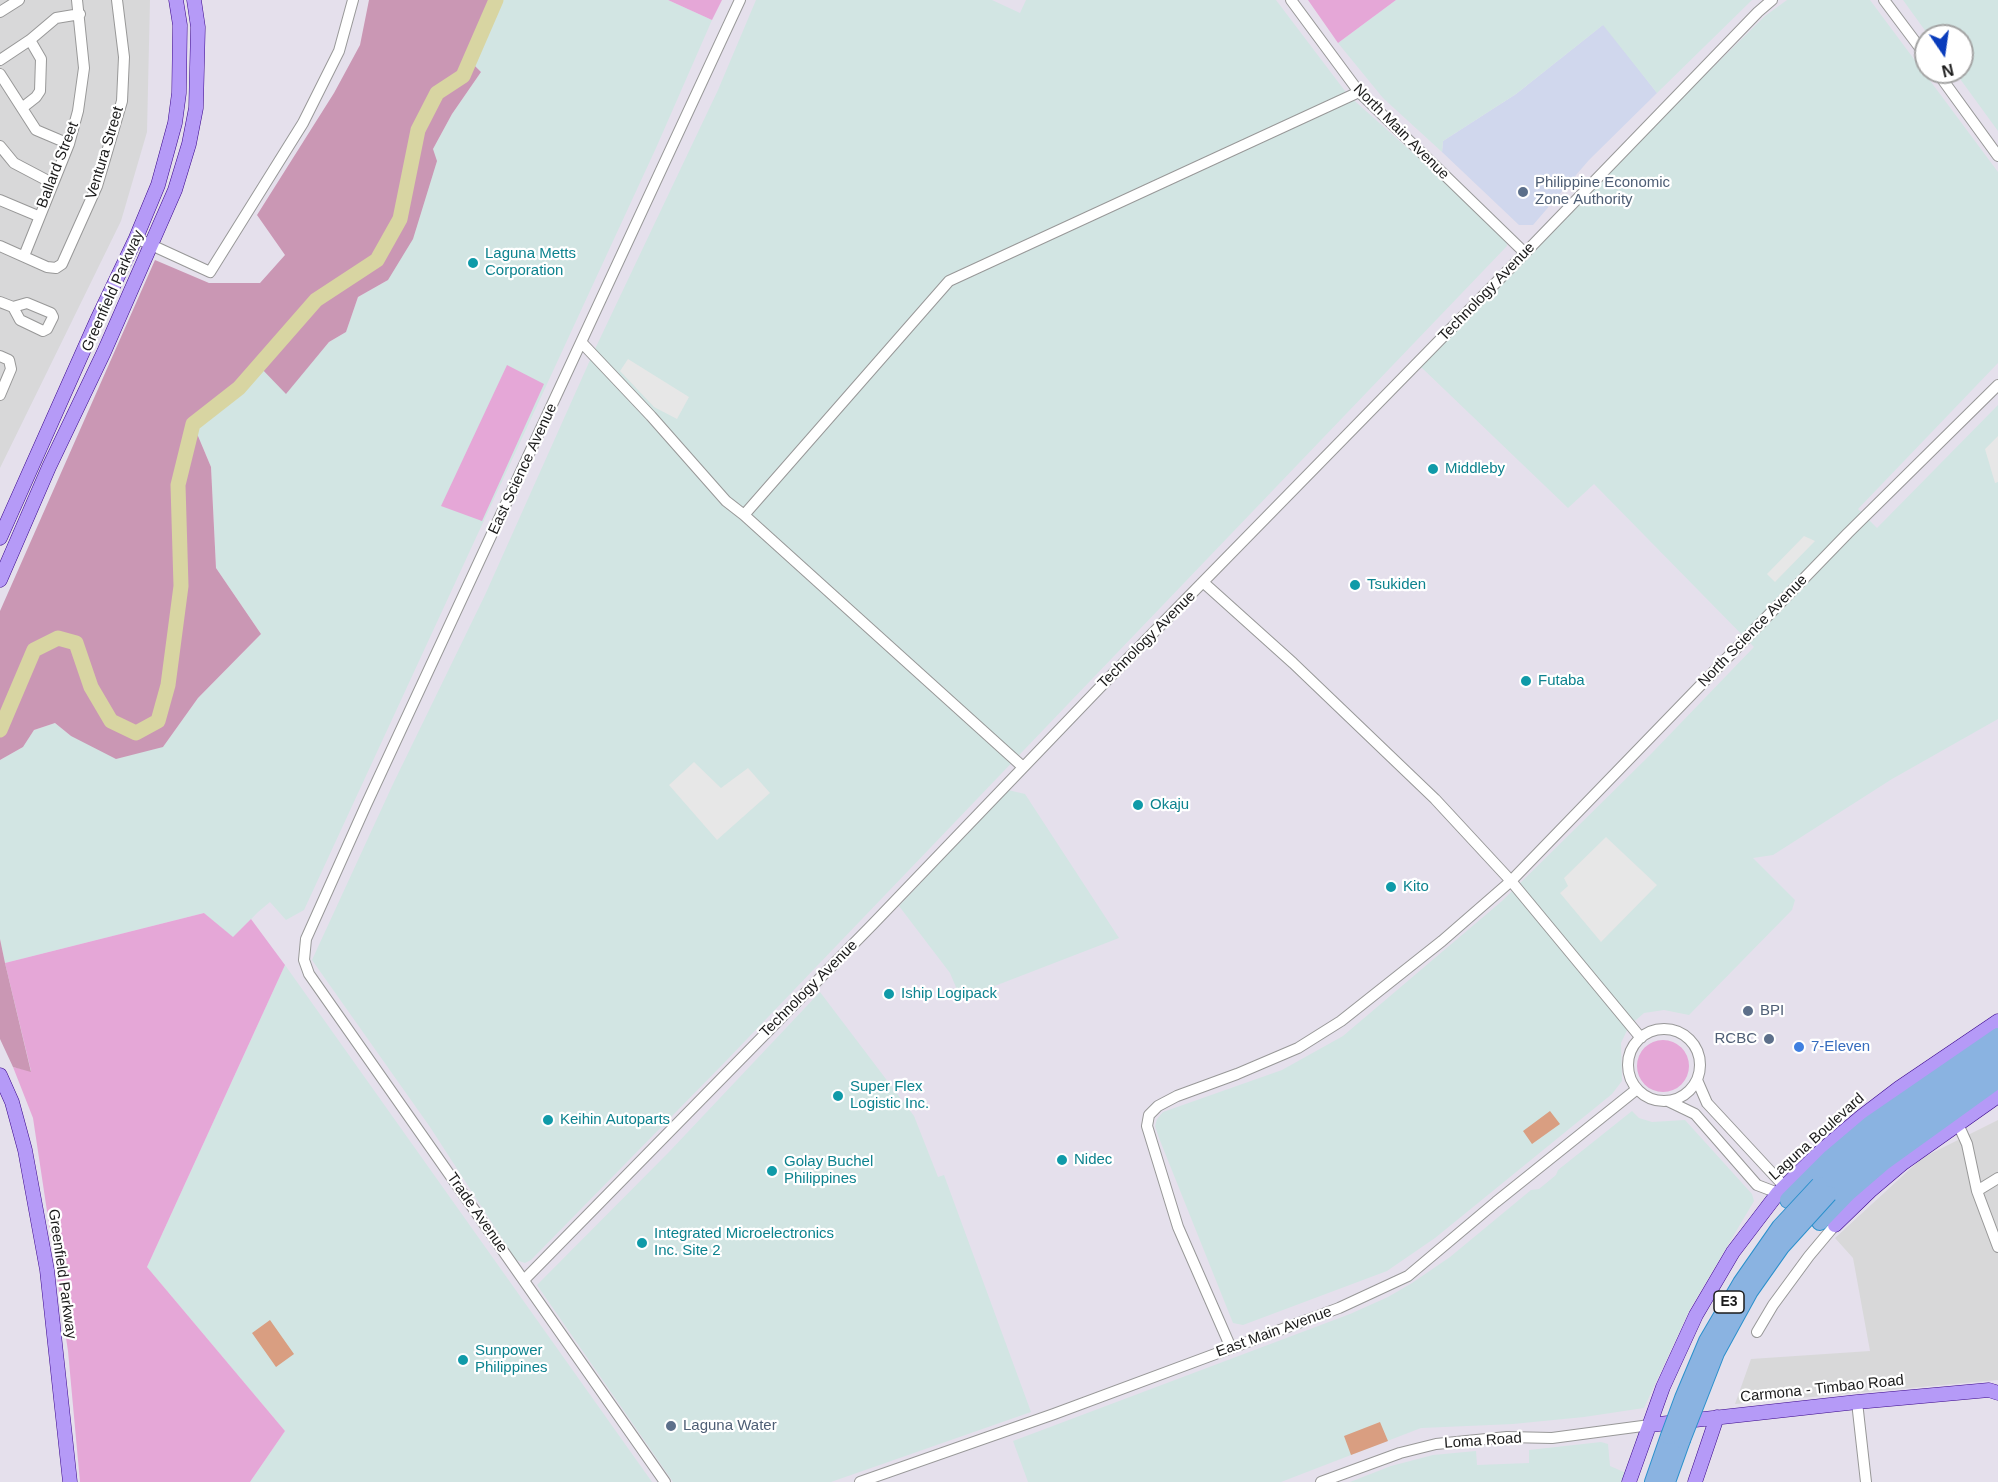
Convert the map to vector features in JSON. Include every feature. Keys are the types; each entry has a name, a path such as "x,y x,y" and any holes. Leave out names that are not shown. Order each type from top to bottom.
{"highway":[{"path":"1786,1193 1858,1133 1998,1036"},
{"name":"E3","path":"1653,1482 1716,1353 1750,1292 1824,1190 1854,1153 1893,1122 1998,1052"},
{"name":"E3","path":"1824,1190 1998,1066"},
{"path":"1827,1220 1860,1182 1898,1151 1998,1080"},
{"name":"E3","path":"1667,1482 1675,1438"}],"main road":[{"name":"Greenfield Parkway","path":"0,538 158,185 175,123 179,93 180,25 176,0"},
{"name":"Greenfield Parkway","path":"0,580 49,467 105,352 176,190 196,108 198,27 194,0"},
{"name":"Laguna Boulevard","path":"1629,1482 1670,1368 1708,1292 1733,1252 1822,1150 1899,1088 1998,1021"},
{"name":"Greenfield Parkway","path":"0,1075 12,1102 25,1150 45,1260 70,1482"},
{"path":"1786,1193 1827,1220 1998,1096"},
{"name":"Carmona - Timbao Road","path":"1650,1425 1857,1402 1989,1390 1998,1393"},
{"path":"1695,1482 1717,1417"}],"street":[{"path":"0,12 19,0"},
{"name":"Ballard Street","path":"24,256 38,216 69,144 78,111 84,68 80,14 76,0"},
{"name":"Ventura Street","path":"24,256 47,267 56,268 62,264 97,186 122,101 124,57 117,0"},
{"path":"136,238 210,272 303,123 339,51 353,0"},
{"name":"East Science Avenue","path":"306,939 740,0"},
{"name":"North Main Avenue","path":"1291,0 1359,92 1525,253"},
{"name":"Technology Avenue","path":"524,1280 1772,0"},
{"path":"1884,0 1914,40"},
{"path":"0,60 30,40 56,18 80,14"},
{"path":"22,108 40,91 43,69 41,59 30,40"},
{"path":"0,74 36,130 69,144"},
{"path":"1946,84 1998,156"},
{"path":"744,515 949,281 1359,92"},
{"path":"0,146 14,163 52,183"},
{"path":"0,200 38,216"},
{"path":"0,246 24,256"},
{"path":"0,302 13,307"},
{"path":"582,343 651,416 726,501 1023,767"},
{"path":"0,356 9,360 11,369 0,395"},
{"name":"North Science Avenue","path":"1231,1348 1178,1227 1147,1126 1149,1114 1158,1106 1177,1096 1298,1048 1341,1021 1442,941 1511,881 1848,533 1998,385"},
{"path":"1204,583 1293,663 1435,799 1511,881 1641,1038"},
{"name":"Trade Avenue","path":"306,939 304,960 309,974 665,1482"},
{"path":"1667,1101 1683,1096 1691,1089 1700,1069 1699,1057 1694,1046 1683,1034 1664,1029 1654,1030 1641,1038 1631,1050 1628,1074 1637,1089 1651,1099 1667,1101 1695,1114 1757,1185 1786,1193"},
{"path":"1697,1080 1707,1103 1786,1193"},
{"name":"East Main Avenue","path":"860,1482 1054,1414 1339,1308 1408,1276 1537,1168 1637,1089"},
{"path":"1958,1124 1967,1144 1977,1191 1998,1247"},
{"path":"1977,1191 1998,1178"},
{"path":"1757,1332 1773,1305 1809,1256 1827,1220"},
{"path":"1857,1402 1866,1482"},
{"name":"Loma Road","path":"1322,1482 1400,1453 1436,1444 1507,1437 1552,1438 1650,1425"}],"shaded area":[{"path":"0,0 150,0 147,132 121,221 0,468"},
{"path":"369,0 496,0 470,61 481,72 452,114 433,149 437,161 413,239 388,280 358,297 346,332 329,342 286,394 259,366 239,388 193,424 211,467 216,568 261,634 198,698 163,747 116,759 71,736 55,723 34,730 23,747 0,760 0,611 155,260 209,283 260,283 285,255 257,215 334,93 360,45"},
{"path":"496,0 668,0 712,20 656,148 304,910 286,920 270,902 233,938 204,913 5,963 0,939 0,760 23,747 34,730 55,723 71,736 163,747 198,698 261,634 216,568 211,467 193,424 239,388 259,365 286,393 329,342 346,332 358,297 388,280 433,149 452,114 481,72 470,61"},
{"path":"668,0 722,0 712,20"},
{"path":"756,0 992,0 1020,13 1026,0 1276,0 1348,95 1505,235 1507,246 724,1063 531,1260 525,1263 516,1260 430,1127 312,960 393,784 485,595 595,349 718,90"},
{"path":"1308,0 1396,0 1338,43"},
{"path":"1396,0 1752,0 1657,93 1603,25 1516,94 1443,141 1442,152 1383,98 1338,43"},
{"path":"1787,0 1870,0 1914,59 1914,84 1933,84 1998,172 1998,363 1858,509 1877,528 1998,405 1998,719 1892,779 1773,855 1753,858 1795,900 1792,910 1689,1015 1664,1010 1644,1013 1629,1026 1621,1043 1622,1081 1612,1094 1435,1238 1387,1271 1243,1325 1233,1323 1159,1138 1155,1126 1157,1119 1163,1112 1282,1070 1343,1036 1502,901 1650,755 1754,647 1594,484 1568,508 1421,367 1765,16"},
{"path":"1903,0 1998,0 1998,131 1964,84 1974,84 1974,24 1920,24"},
{"path":"1604,24 1657,93 1589,160 1533,225 1519,225 1442,152 1443,141 1516,94"},
{"path":"628,359 689,397 677,419 654,407 620,371"},
{"path":"507,365 544,384 482,521 441,506"},
{"path":"1998,436 1998,482 1995,483 1985,449"},
{"path":"1804,536 1815,541 1775,582 1767,574"},
{"path":"694,762 721,788 748,768 770,793 717,840 669,785"},
{"path":"1008,790 1025,794 1119,938 961,999 950,973 899,906"},
{"path":"1606,837 1657,885 1601,942 1560,893 1568,886 1564,878"},
{"path":"204,913 233,937 251,919 285,965 147,1267 285,1431 250,1482 80,1482 68,1351 33,1118 13,1067 31,1071 5,963"},
{"path":"0,939 31,1072 13,1067 0,1039"},
{"name":"Sunpower Philippines","path":"285,965 652,1482 250,1482 285,1431 147,1267"},
{"path":"820,992 914,1116 938,1177 944,1175 1031,1412 831,1482 673,1482 537,1285 669,1152"},
{"path":"1658,1040 1668,1040 1682,1047 1689,1066 1682,1085 1668,1092 1658,1092 1648,1088 1641,1081 1637,1071 1637,1061 1641,1051 1648,1044"},
{"path":"1550,1111 1560,1124 1532,1144 1523,1131"},
{"path":"1632,1111 1639,1118 1652,1122 1685,1120 1752,1194 1754,1201 1690,1309 1644,1408 1513,1424 1421,1428 1281,1482 1028,1482 1013,1441 1350,1314 1388,1297 1450,1257 1531,1190 1539,1189 1556,1175 1558,1170"},
{"path":"1998,1120 1998,1380 1735,1404 1751,1359 1870,1351 1853,1258 1835,1238 1922,1158"},
{"path":"270,1320 294,1354 276,1367 252,1333"},
{"path":"1380,1422 1388,1441 1351,1455 1344,1436"},
{"path":"1601,1442 1608,1444 1610,1466 1626,1473 1623,1482 1350,1482 1391,1466 1433,1455 1476,1451 1477,1465 1529,1463 1529,1450"}],"waterway":[{"path":"0,730 34,650 58,638 76,643 91,687 111,721 136,733 158,721 168,685 181,586 178,485 193,424 239,388 316,300 377,260 400,219 418,130 437,93 463,76 496,0"}],"place":[{"name":"Philippine Economic Zone Authority","path":"1523,192"},
{"name":"Laguna Metts Corporation","path":"473,263"},
{"name":"Middleby","path":"1433,469"},
{"name":"Tsukiden","path":"1355,585"},
{"name":"Futaba","path":"1526,681"},
{"name":"Okaju","path":"1138,805"},
{"name":"Kito","path":"1391,887"},
{"name":"Iship Logipack","path":"889,994"},
{"name":"BPI","path":"1748,1011"},
{"name":"RCBC","path":"1769,1039"},
{"name":"7-Eleven","path":"1799,1047"},
{"name":"Super Flex Logistic Inc.","path":"838,1096"},
{"name":"Keihin Autoparts","path":"548,1120"},
{"name":"Nidec","path":"1062,1160"},
{"name":"Golay Buchel Philippines","path":"772,1171"},
{"name":"Integrated Microelectronics Inc. Site 2","path":"642,1243"},
{"name":"Sunpower Philippines","path":"463,1360"},
{"name":"Laguna Water","path":"671,1426"}]}
